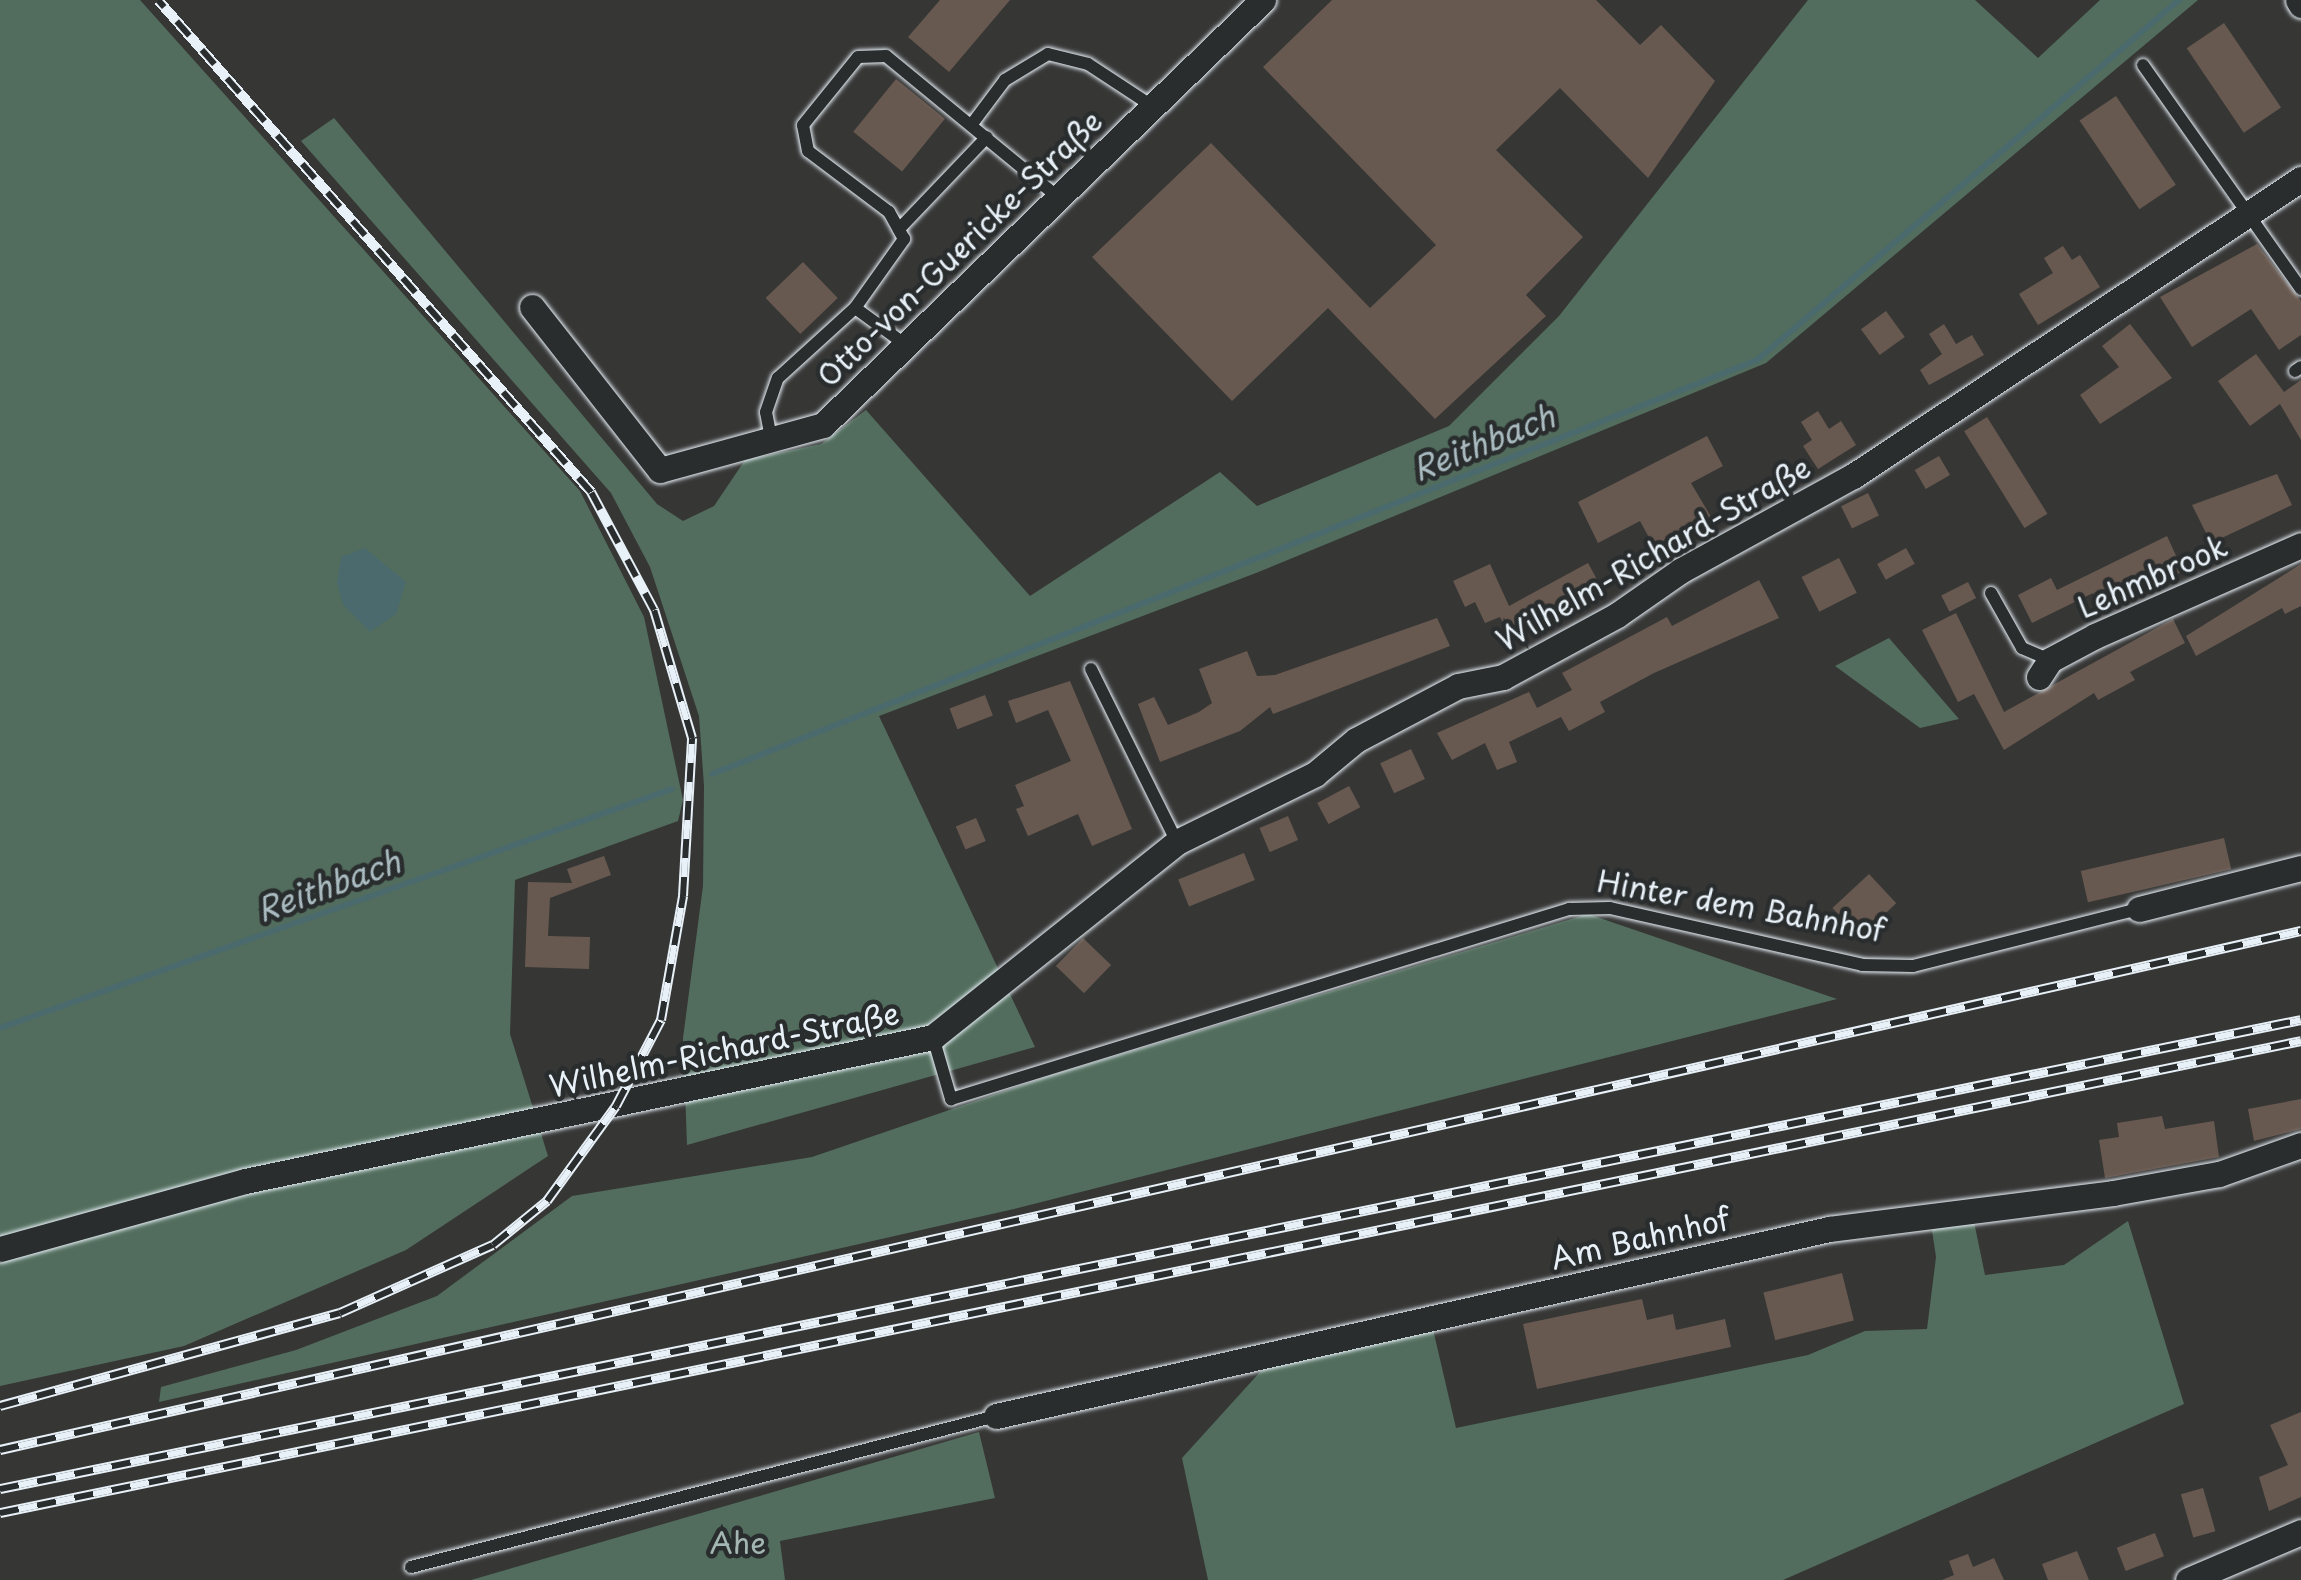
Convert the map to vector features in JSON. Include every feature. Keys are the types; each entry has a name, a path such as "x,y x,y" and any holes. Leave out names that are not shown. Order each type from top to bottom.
{"street":[{"name":"Otto-von-Guericke-Straße","path":"532,306 660,470 824,425 1263,0"},
{"name":"Wilhelm-Richard-Straße","path":"0,1249 245,1182 933,1036 1178,842 1315,774 1356,740 1458,686 1503,677 1617,616 1680,571 1853,476 2252,216 2301,179"},
{"name":"Lehmbrook","path":"2044,668 2301,545"},
{"name":"Hinter dem Bahnhof","path":"2139,909 2301,868"},
{"name":"Am Bahnhof","path":"996,1416 1829,1229 2219,1174 2301,1145"},
{"path":"2188,1580 2301,1532"}],"lane":[{"path":"972,124 1005,80 1048,54 1088,64 1152,106"},
{"path":"771,438 766,412 778,378 856,308 890,269 904,239 890,212 808,151 804,125 820,98 858,57 886,56 1059,198"},
{"path":"2143,65 2301,289"},
{"path":"899,230 987,138"},
{"path":"856,308 906,345"},
{"path":"1992,592 2022,648 2044,668"},
{"path":"1090,669 1178,842"},
{"name":"Hinter dem Bahnhof","path":"933,1036 951,1099 1570,909 1610,908 1862,965 1913,966 2139,909"},
{"path":"411,1567 996,1416"}],"green space":[{"path":"0,0 140,0 580,491 644,617 683,800 678,821 515,880 510,1034 548,1156 406,1250 184,1346 0,1386"},
{"path":"1808,0 1975,0 2038,58 2100,0 2198,0 1766,363 1256,573 879,716 1035,1047 687,1145 683,1038 703,886 704,786 699,716 650,567 611,493 301,141 334,118 657,504 683,521 714,506 745,460 821,444 866,410 1030,596 1220,472 1257,506 1449,426 1559,316"},
{"path":"1889,638 1959,719 1920,728 1835,666"},
{"path":"1588,914 1837,999 1014,1209 159,1402 161,1387 296,1350 437,1296 572,1196 812,1157 1049,1076"},
{"path":"1971,1207 1985,1275 2064,1265 2128,1221 2184,1404 1783,1580 1208,1580 1182,1458 1270,1361 1432,1325 1456,1428 1808,1355 1865,1331 1927,1329 1936,1257 1930,1217"},
{"name":"Ahe","path":"979,1432 995,1498 780,1541 785,1580 471,1580"}],"water":[{"path":"365,548 406,582 396,614 370,632 343,605 337,583 341,557"}],"building":[{"path":"940,0 1010,0 949,72 908,37"},
{"path":"1332,0 1596,0 1640,45 1661,25 1715,81 1648,178 1560,88 1496,150 1583,237 1526,295 1546,316 1435,419 1328,308 1232,401 1092,257 1211,143 1370,308 1436,245 1263,67"},
{"path":"2224,23 2281,108 2244,133 2187,48"},
{"path":"896,79 945,119 902,171 853,132"},
{"path":"2116,96 2176,185 2139,209 2080,121"},
{"path":"2257,244 2301,301 2301,335 2279,350 2251,309 2192,347 2160,297"},
{"path":"2063,246 2072,260 2080,255 2100,287 2038,325 2019,294 2053,273 2044,258"},
{"path":"803,262 838,298 800,334 766,298"},
{"path":"1886,311 1905,337 1880,355 1861,329"},
{"path":"1944,324 1956,344 1972,335 1984,355 1929,385 1920,370 1942,354 1929,334"},
{"path":"2130,324 2172,378 2100,424 2080,395 2119,367 2102,346"},
{"path":"2256,354 2284,392 2301,380 2301,440 2280,404 2250,426 2218,381"},
{"path":"1818,411 1829,429 1841,421 1856,445 1818,469 1803,446 1812,440 1801,422"},
{"path":"1987,417 2047,514 2025,528 1964,431"},
{"path":"1707,436 1723,466 1691,483 1714,522 1658,554 1640,521 1598,543 1578,502"},
{"path":"1939,456 1950,475 1926,489 1915,470"},
{"path":"2277,474 2292,505 2211,543 2192,505"},
{"path":"1868,493 1879,515 1852,529 1841,506"},
{"path":"2167,536 2183,571 2104,613 2093,593 2032,623 2018,595 2051,578 2057,590"},
{"path":"1906,548 1915,564 1886,580 1877,564"},
{"path":"1839,558 1857,593 1819,612 1802,577"},
{"path":"1588,563 1600,585 1509,634 1500,617 1485,623 1475,602 1465,607 1453,581 1490,564 1509,606"},
{"path":"2301,564 2301,606 2285,614 2282,608 2196,656 2186,636"},
{"path":"1759,580 1779,618 1654,673 1600,702 1605,712 1569,731 1561,717 1509,742 1517,762 1497,770 1485,743 1452,760 1437,733 1529,692 1537,708 1572,690 1562,673 1667,617 1672,626"},
{"path":"1968,582 1976,598 1949,612 1941,596"},
{"path":"1956,613 2004,712 2173,619 2185,643 2130,672 2135,680 2098,700 2094,693 2004,750 1974,694 1958,702 1922,630"},
{"path":"1437,618 1450,646 1273,714 1270,707 1240,731 1160,762 1138,704 1154,697 1168,725 1199,712 1212,703 1199,669 1247,651 1257,676 1275,675"},
{"path":"1070,681 1132,829 1092,846 1078,814 1028,836 1016,809 1024,806 1015,785 1071,761 1048,710 1016,723 1008,701"},
{"path":"985,695 993,716 957,729 950,709"},
{"path":"1411,749 1425,779 1394,793 1380,763"},
{"path":"1349,786 1360,807 1328,824 1317,803"},
{"path":"1288,816 1298,840 1270,852 1259,828"},
{"path":"976,818 986,841 966,850 956,827"},
{"path":"2224,838 2231,869 2088,902 2081,871"},
{"path":"1244,853 1255,880 1189,906 1178,880"},
{"path":"604,856 611,875 550,898 548,936 590,937 589,969 525,967 528,882 572,883 567,869"},
{"path":"1869,874 1896,903 1860,937 1832,908"},
{"path":"1083,938 1111,965 1084,993 1056,966"},
{"path":"2301,1099 2301,1129 2254,1141 2248,1109"},
{"path":"2162,1116 2165,1129 2214,1121 2219,1157 2105,1178 2099,1140 2119,1137 2117,1123"},
{"path":"1842,1273 1854,1321 1775,1340 1763,1293"},
{"path":"1642,1299 1647,1320 1673,1314 1676,1330 1725,1319 1731,1347 1537,1389 1523,1324"},
{"path":"2301,1412 2301,1497 2269,1511 2259,1477 2288,1465 2270,1425"},
{"path":"2203,1488 2215,1531 2193,1538 2181,1494"},
{"path":"2155,1533 2164,1556 2126,1571 2117,1548"},
{"path":"2077,1551 2089,1580 2048,1580 2042,1564"},
{"path":"1968,1554 1973,1567 1994,1558 2004,1580 1942,1580 1954,1575 1949,1561"}],"waterway":[{"name":"Reithbach","path":"712,774 1757,360 2179,0"},
{"name":"Reithbach","path":"0,1028 672,789"}],"railway":[{"path":"0,1406 340,1313 493,1245 547,1201 616,1106 661,1020 683,896 692,738 654,610 591,492 158,0"},
{"path":"0,1450 2301,931"},
{"path":"0,1489 2301,1020"},
{"path":"0,1513 2301,1041"}]}
